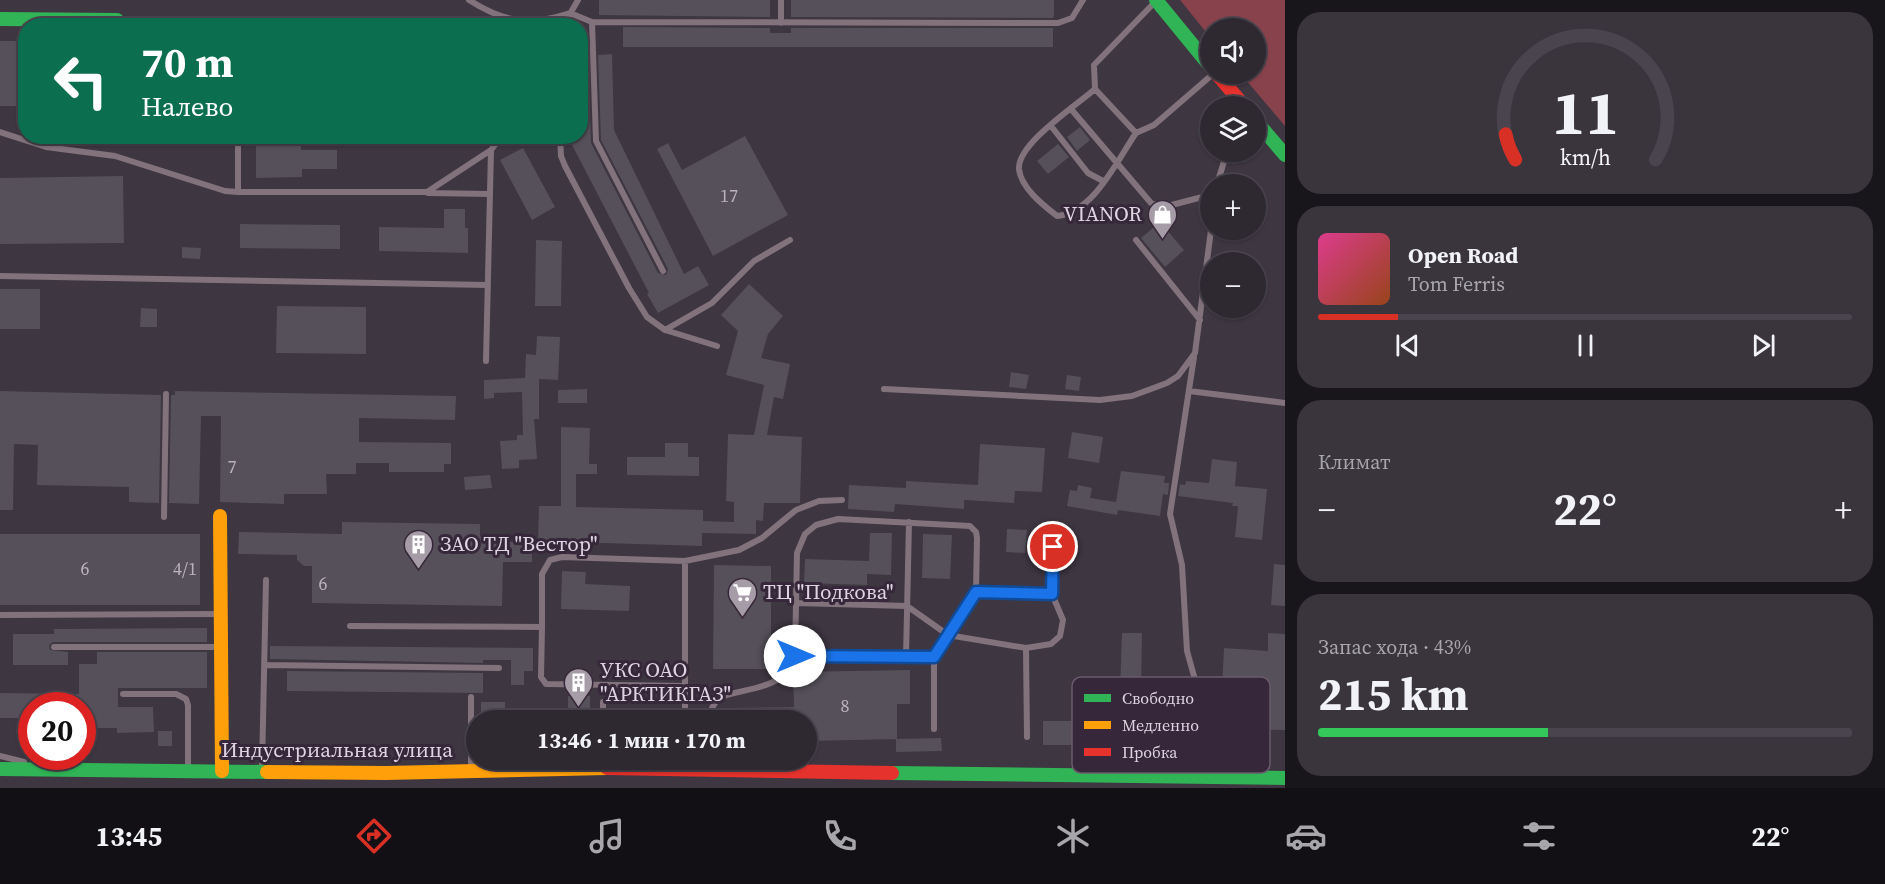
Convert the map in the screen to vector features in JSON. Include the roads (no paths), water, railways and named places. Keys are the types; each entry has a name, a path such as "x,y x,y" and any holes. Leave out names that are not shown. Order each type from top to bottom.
{"street":[{"path":"1156,0 1200,54"},
{"path":"0,19 18,19"},
{"path":"1266,133 1285,155"},
{"path":"220,516 222,771"},
{"name":"Индустриальная улица","path":"817,768 1285,778"},
{"name":"Индустриальная улица","path":"0,769 18,769"},
{"name":"Индустриальная улица","path":"53,770 262,772 490,770"}],"lane":[{"path":"469,0 484,10 514,18"},
{"path":"567,18 578,0"},
{"path":"781,0 781,23"},
{"path":"588,20 1058,23 1072,18 1083,0"},
{"path":"1136,133 1095,89 1094,65 1156,0"},
{"path":"554,18 570,13 582,18"},
{"path":"592,22 596,141 663,271"},
{"path":"1095,89 1034,141 1022,156 1019,169 1023,181 1040,202 1057,216 1069,215 1096,195 1136,133 1154,125 1203,84"},
{"path":"1071,109 1151,203 1157,207 1200,198"},
{"path":"1051,126 1088,173 1103,181"},
{"path":"0,132 18,138"},
{"path":"37,144 115,156 225,191 490,194"},
{"path":"238,144 238,192"},
{"path":"427,192 491,150 496,144"},
{"path":"561,144 561,156 565,166 629,288 647,317 665,330 717,346"},
{"path":"486,361 491,150"},
{"path":"665,330 712,303 754,261 790,240"},
{"path":"1136,240 1200,320"},
{"path":"1194,677 1186,651 1182,565 1170,514 1200,320 1210,240"},
{"path":"0,276 488,285"},
{"path":"884,389 1117,399 1167,383 1178,376 1195,353"},
{"path":"1189,392 1285,403"},
{"path":"164,517 166,393"},
{"path":"685,686 546,684 541,677 542,574 550,560 562,557 685,561 739,550 762,538 796,510 819,501 842,500"},
{"path":"712,710 718,698 780,680 791,667 795,656 799,543 805,534 816,525 838,519 963,524 970,526 976,532 976,592 934,657 934,729"},
{"path":"906,657 909,522"},
{"path":"796,603 908,606 948,635 1026,648 1051,644 1060,636 1063,620 1052,594 1054,524"},
{"path":"685,561 685,710"},
{"path":"262,772 266,580"},
{"path":"976,592 1052,594"},
{"path":"0,615 221,614"},
{"path":"350,626 542,627"},
{"path":"54,646 221,647"},
{"path":"1026,648 1027,737"},
{"path":"795,656 934,657"},
{"path":"265,665 499,668"},
{"path":"123,694 176,694 186,699 188,705 188,771"},
{"path":"471,697 471,771"},
{"path":"603,702 603,710"},
{"path":"0,756 18,761"},
{"path":"1212,773 1212,777"}],"place":[{"name":"VIANOR","path":"1163,240"},
{"name":"ЗАО ТД \"Вестор\"","path":"419,570"},
{"name":"ТЦ \"Подкова\"","path":"742,618"},
{"name":"УКС ОАО \"АРКТИКГАЗ\"","path":"579,708"}]}
